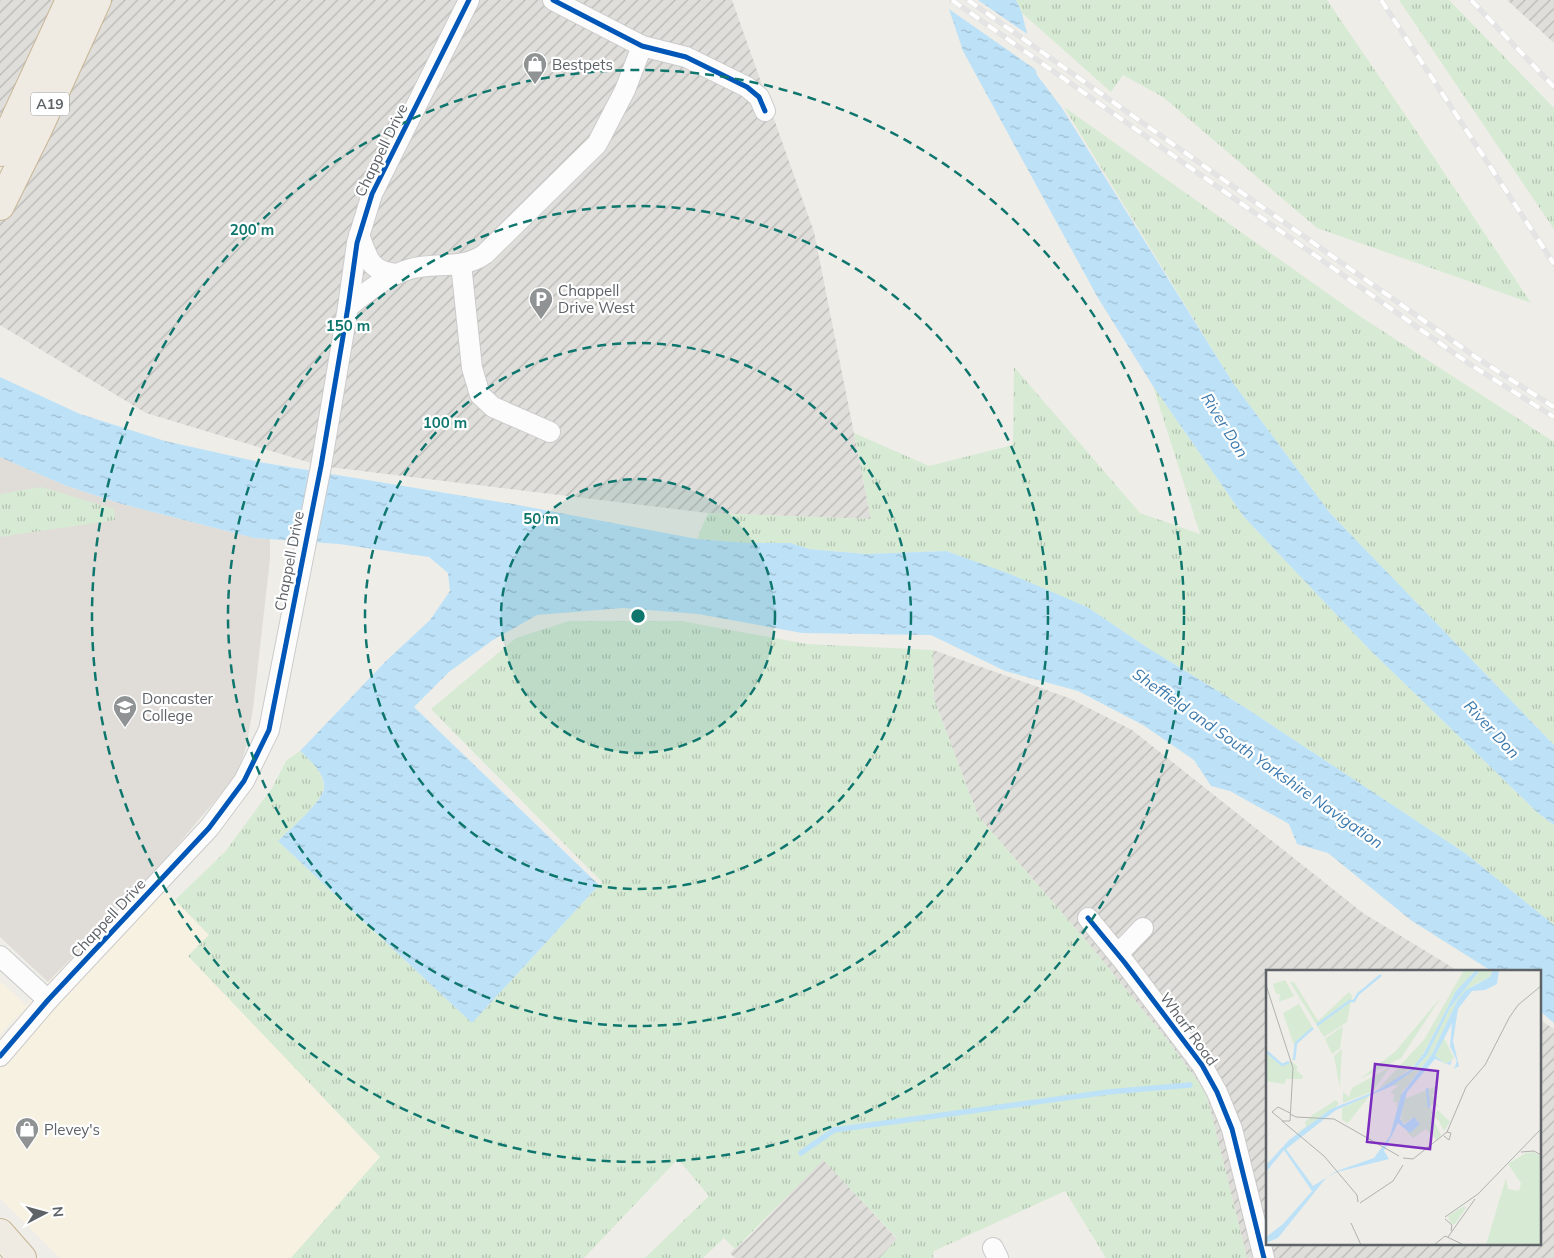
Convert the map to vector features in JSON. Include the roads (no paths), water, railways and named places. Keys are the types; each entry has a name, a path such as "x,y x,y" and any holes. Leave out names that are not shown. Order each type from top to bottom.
{"highway":[{"name":"A19","path":"0,152 70,0"},
{"name":"A19","path":"0,206 38,129 97,0"},
{"path":"0,1233 22,1258"}],"street":[{"name":"Chappell Drive","path":"0,1056 48,1000 210,828 244,781 269,730 320,466 359,235 372,194 469,0"},
{"path":"553,0 642,46 686,57 747,87 759,97 765,111"},
{"path":"348,307 382,281 396,274 423,266 461,264 476,260 485,254 597,144 625,90 642,46"},
{"path":"359,235 373,268 385,273 396,274"},
{"path":"461,264 472,368 480,395 493,407 550,432"},
{"name":"Wharf Road","path":"1088,918 1118,954 1202,1065 1217,1092 1232,1129 1264,1258"},
{"path":"1118,954 1143,928"},
{"path":"0,956 48,1000"}],"water":[{"name":"River Don","path":"946,0 1016,0 1022,13 1037,75 1062,108 1233,383 1330,513 1554,745 1554,825 1538,813 1369,649 1244,517 1153,386 1098,298 963,51"},
{"name":"Sheffield and South Yorkshire Navigation","path":"0,377 80,414 165,441 259,462 518,505 697,539 747,543 790,543 809,549 866,554 946,551 1010,574 1087,607 1148,648 1249,710 1465,853 1554,925 1554,1023 1542,1013 1542,970 1490,970 1412,921 1328,853 1297,844 1289,824 1230,791 1211,786 1194,760 1143,725 1078,691 1005,671 931,635 802,633 698,614 623,608 537,615 493,640 449,672 414,707 599,885 472,1023 278,841 311,809 322,795 324,789 320,773 313,763 300,751 386,661 430,620 450,591 448,573 429,557 339,544 254,538 122,504 64,485 0,457"}],"waterway":[{"path":"801,1153 834,1130 1108,1092 1190,1085"}],"railway":[{"path":"952,0 1471,365 1554,417"},
{"path":"968,0 1477,358 1554,407"},
{"path":"1381,0 1554,264"},
{"path":"1471,0 1554,87"}],"place":[{"name":"Bestpets","path":"535,85"},
{"name":"Chappell Drive West","path":"541,320"},
{"name":"Doncaster College","path":"125,728"},
{"name":"Plevey's","path":"27,1150"}]}
